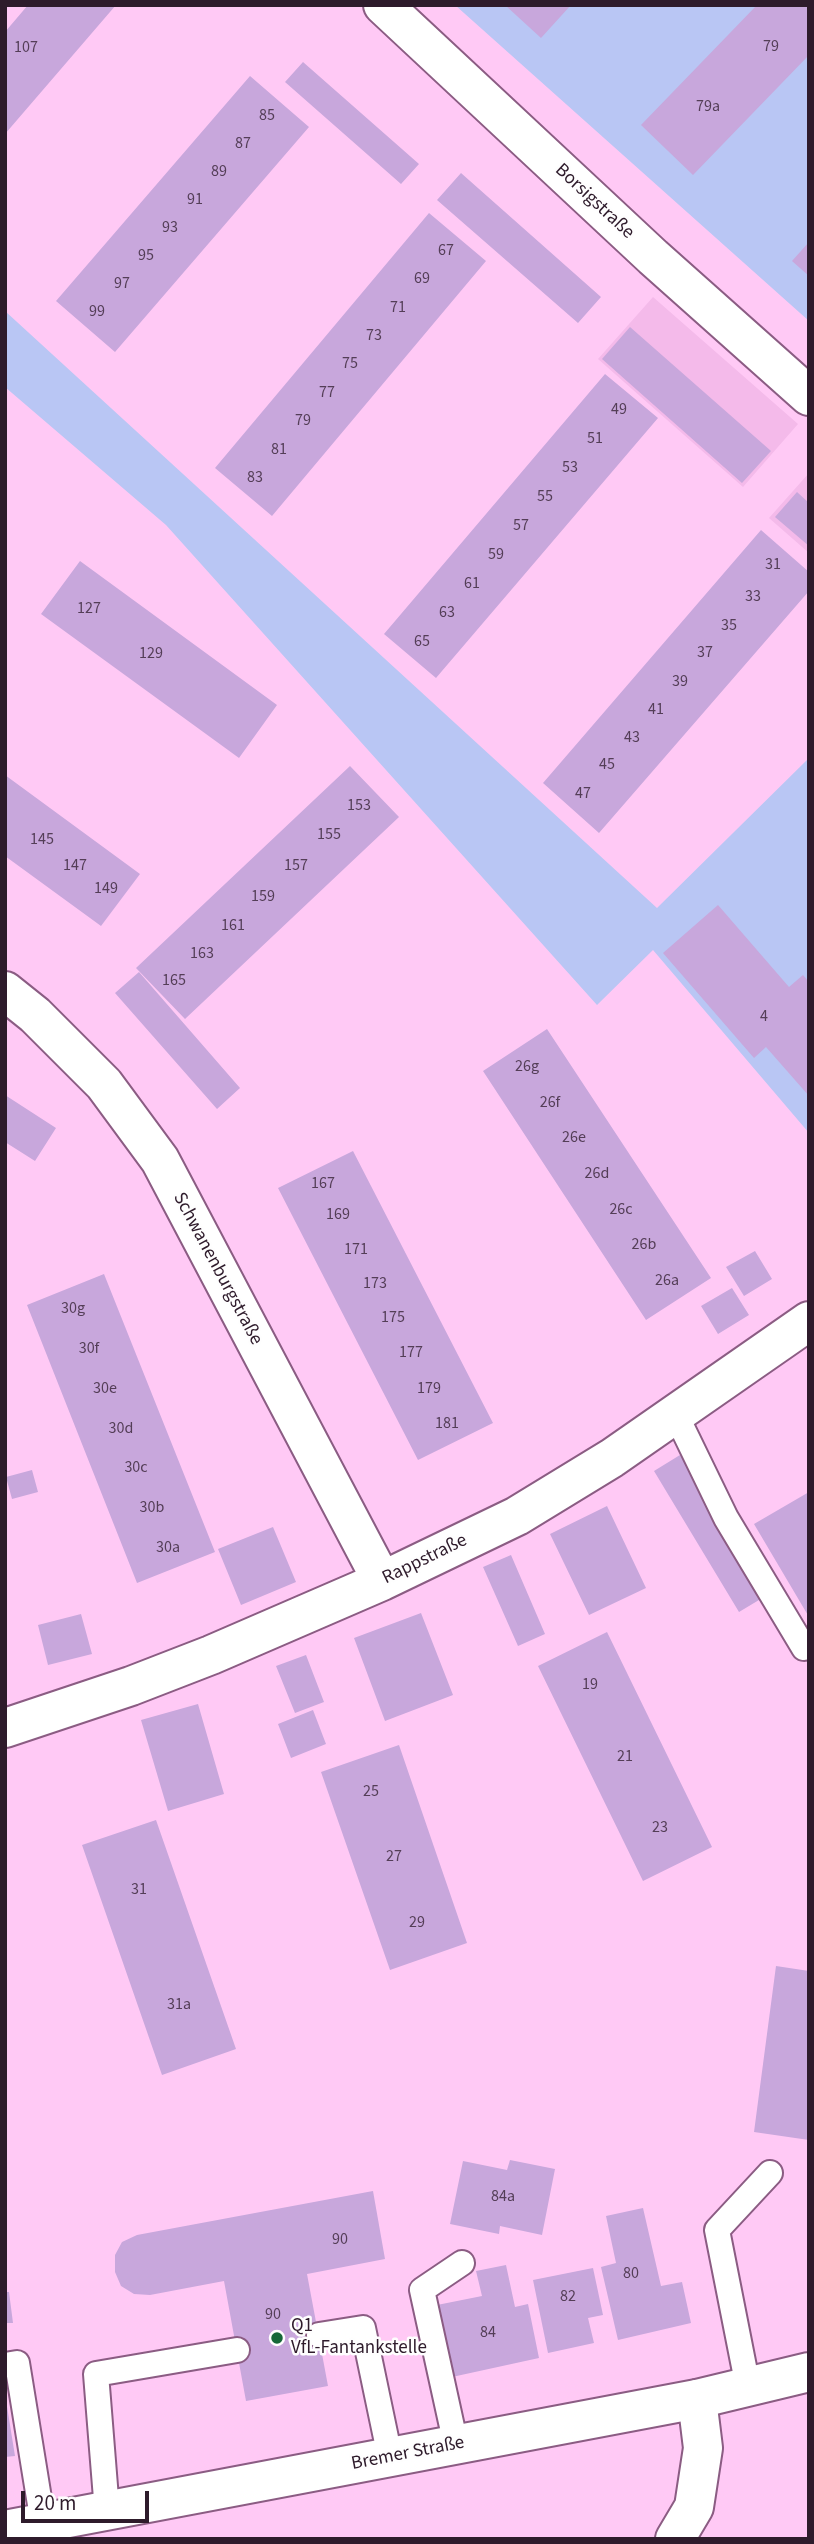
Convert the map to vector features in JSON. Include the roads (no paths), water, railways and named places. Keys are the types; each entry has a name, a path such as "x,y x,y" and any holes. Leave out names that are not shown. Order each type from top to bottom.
{"street":[{"name":"Borsigstraße","path":"383,5 653,257 809,396"},
{"name":"Schwanenburgstraße","path":"5,991 36,1015 104,1084 160,1160 382,1581"},
{"name":"Rappstraße","path":"5,1728 200,1660 382,1581 517,1516 612,1458 809,1321"},
{"name":"Bremer Straße","path":"5,2530 697,2399 809,2372"},
{"path":"675,2539 694,2507 703,2448 697,2399"}],"lane":[{"path":"676,1415 726,1518 804,1648"},
{"path":"748,2387 717,2230 770,2172"},
{"path":"456,2445 422,2290 462,2263"},
{"path":"319,2335 363,2328 390,2457"},
{"path":"107,2511 96,2374 237,2350"},
{"path":"5,2365 17,2363 43,2523"}],"place":[{"name":"Q1 VfL-Fantankstelle","path":"277,2338"}]}
